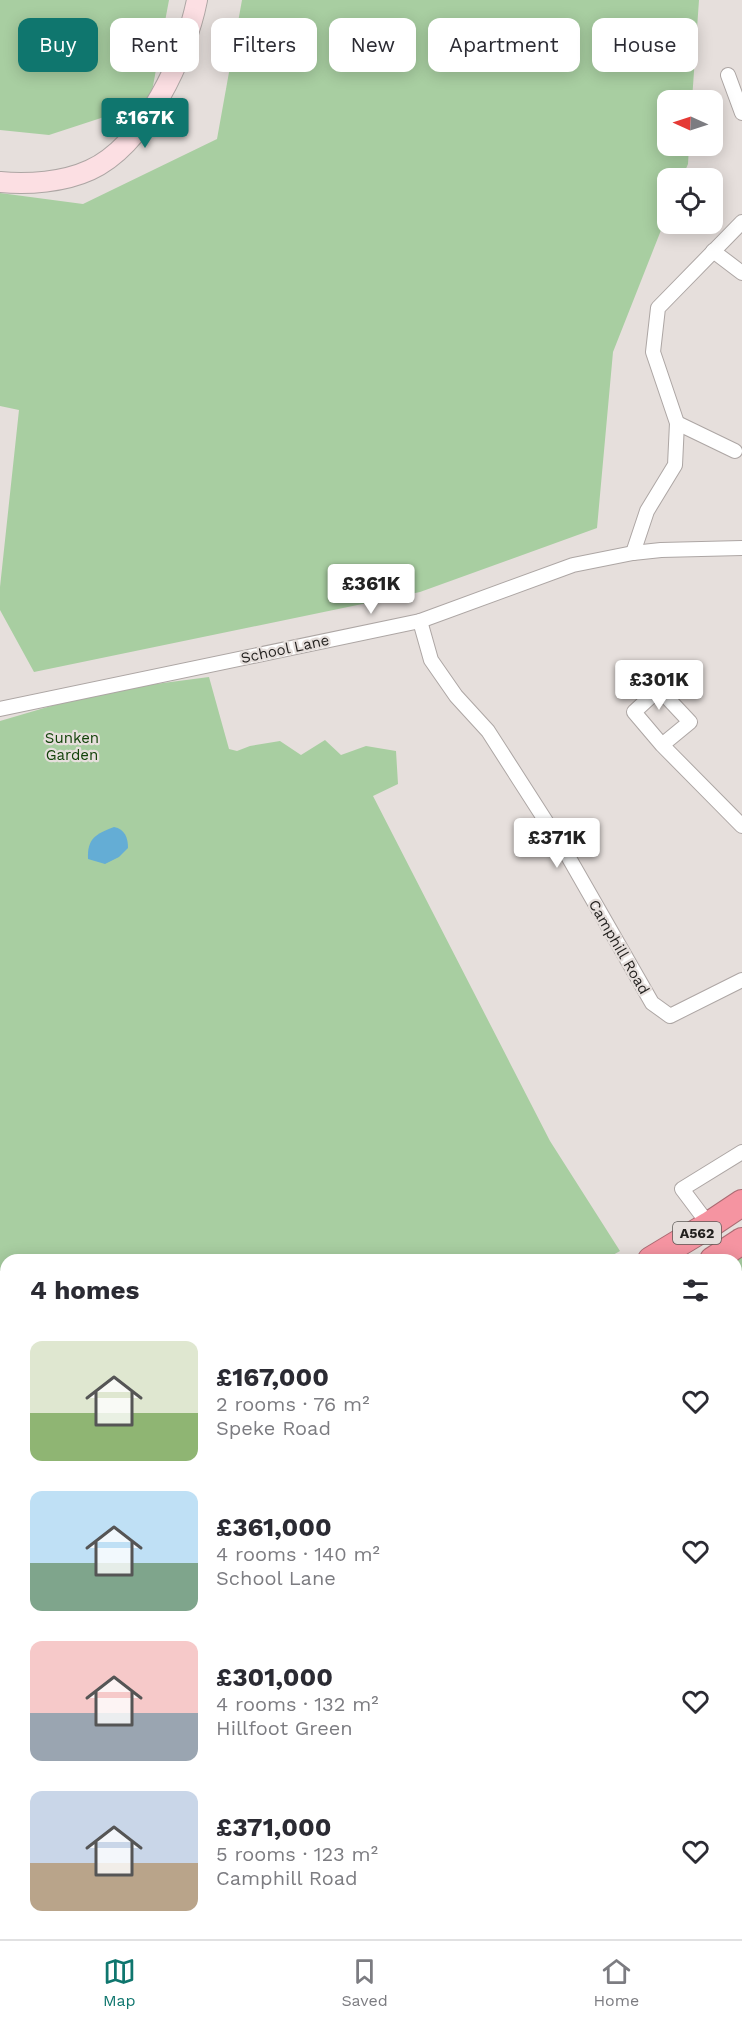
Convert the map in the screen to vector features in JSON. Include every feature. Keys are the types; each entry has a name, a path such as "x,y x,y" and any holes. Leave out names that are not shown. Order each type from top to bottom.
{"highway":[{"name":"A562","path":"661,1254 742,1203"},
{"name":"A562","path":"722,1254 742,1241"}],"street":[{"path":"0,182 65,178 91,170 122,148 149,114 177,63 197,0"},
{"path":"729,75 742,113"},
{"path":"633,553 647,511 675,465 677,423 653,352 658,308 742,222"},
{"path":"713,251 742,273"},
{"path":"677,423 735,451"},
{"name":"School Lane","path":"0,709 420,621 573,565 661,550 742,548"},
{"name":"Camphill Road","path":"420,621 431,660 456,696 488,731 501,751 565,851 652,1003 670,1016 742,980"},
{"path":"662,745 742,826"},
{"path":"710,1225 682,1189 742,1152"}],"green space":[{"path":"0,0 169,0 166,18 110,18 110,72 156,72 150,102 49,135 0,130"},
{"path":"242,0 699,0 698,18 592,18 592,72 694,72 693,90 657,90 657,156 688,156 688,164 686,168 657,168 657,234 660,234 613,352 597,528 420,592 34,672 0,610 0,587 19,410 0,406 0,193 83,204 217,139 229,72 317,72 317,18 239,18"},
{"name":"Sunken Garden","path":"209,677 229,749 237,751 250,746 280,741 301,755 325,740 341,755 366,746 396,751 398,784 373,796 550,1141 620,1251 615,1254 0,1254 0,721 102,691"}],"water":[{"path":"114,827 125,834 128,848 119,857 105,864 88,859 91,841 102,832"}]}
